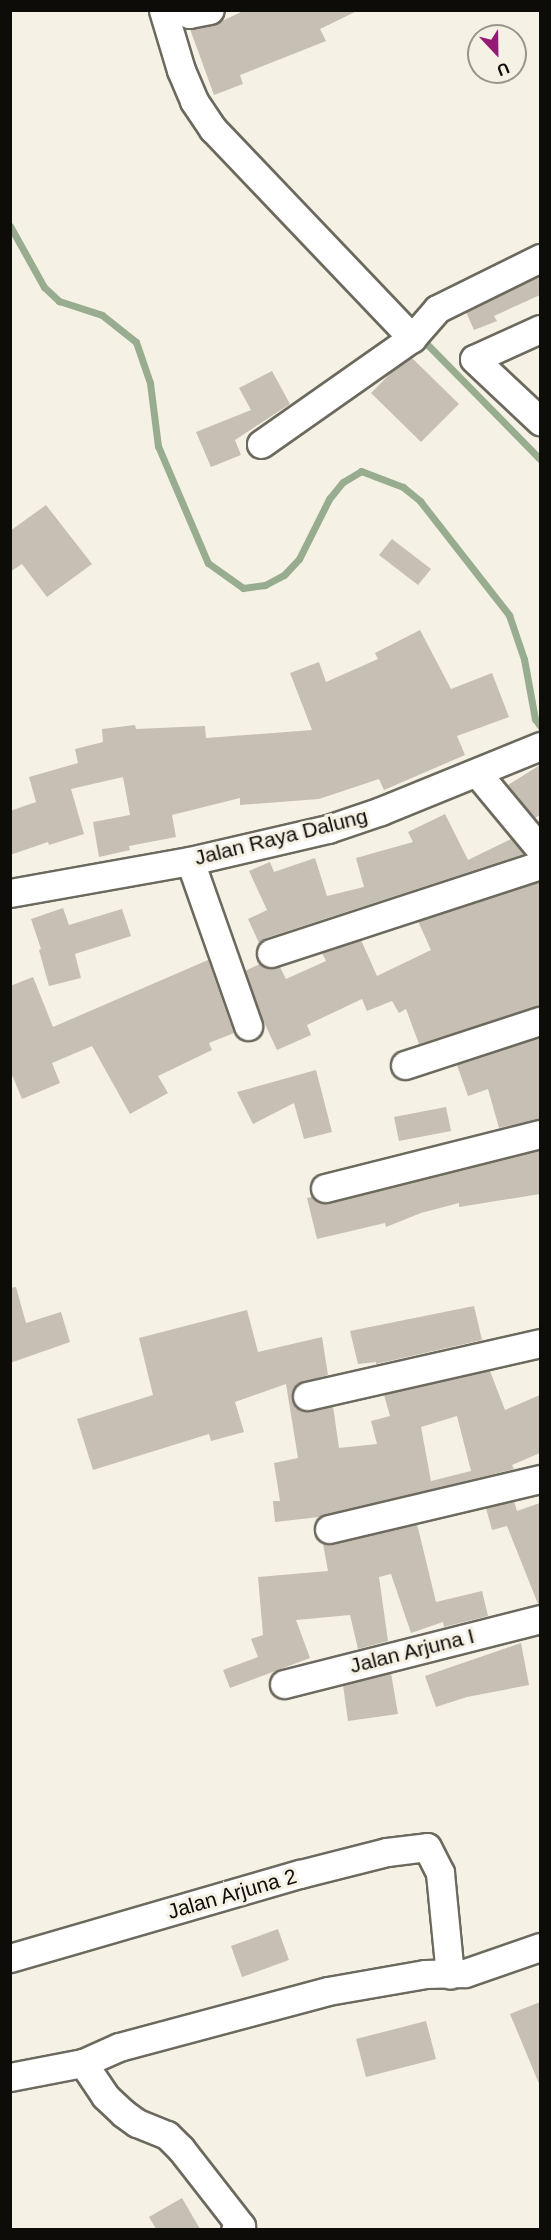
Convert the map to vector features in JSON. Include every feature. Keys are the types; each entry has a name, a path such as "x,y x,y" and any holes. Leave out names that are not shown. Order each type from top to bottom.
{"street":[{"path":"163,10 176,55 194,100 213,129 412,338"},
{"path":"190,10 189,14 210,10"},
{"path":"261,444 412,338 437,309 540,258"},
{"path":"540,329 474,359 540,421"},
{"name":"Jalan Raya Dalung","path":"10,893 190,861 328,829 381,811 531,750"},
{"path":"477,773 540,849"},
{"path":"190,861 248,1026"},
{"path":"271,953 540,865"},
{"path":"405,1065 540,1021"},
{"path":"325,1188 540,1134"},
{"path":"307,1396 540,1343"},
{"path":"329,1529 540,1479"},
{"name":"Jalan Arjuna I","path":"284,1683 540,1619"},
{"name":"Jalan Arjuna 2","path":"10,1958 300,1874 387,1852 427,1847 440,1873 450,1975"},
{"path":"10,2077 83,2063 118,2047 328,1991 393,1978 465,1973 540,1947"},
{"path":"83,2063 105,2096 123,2114 137,2123 167,2135 181,2149 240,2228"}],"building":[{"path":"245,10 359,10 320,29 326,41 240,75 243,84 214,95 190,29 214,25"},
{"path":"540,275 540,295 494,316 497,321 474,330 466,312"},
{"path":"412,358 459,404 421,442 371,393 394,370"},
{"path":"272,371 290,404 235,440 241,455 211,467 196,432 251,410 239,388"},
{"path":"46,505 92,564 47,597 22,564 10,572 10,531"},
{"path":"392,539 431,569 418,585 379,555"},
{"path":"420,630 451,689 492,673 509,717 457,736 465,755 384,790 379,779 319,799 240,805 240,798 172,815 176,837 129,846 130,850 99,857 93,822 130,815 123,777 71,789 84,834 49,845 48,842 10,855 10,811 36,802 29,777 78,763 75,749 103,742 102,729 135,725 136,729 205,726 206,738 312,730 290,673 319,662 326,682 378,659 375,653"},
{"path":"540,765 540,815 535,818 508,785"},
{"path":"445,814 468,860 511,839 524,854 266,938 259,943 248,919 267,910 249,871 270,862 274,872 315,858 327,896 364,887 356,858 413,842 408,832"},
{"path":"540,881 540,1006 419,1044 406,1009 399,1013 392,1001 367,1011 362,999 307,1025 311,1035 277,1050 245,971 260,964 268,968 280,967 286,979 326,961 322,953 361,940 377,976 431,950 418,921"},
{"path":"63,908 69,925 122,909 131,936 75,954 81,978 49,986 39,950 41,949 31,919"},
{"path":"208,960 234,1033 209,1043 212,1050 158,1076 168,1093 130,1114 92,1046 52,1063 60,1083 22,1099 10,1070 10,986 33,977 53,1027"},
{"path":"540,1037 540,1119 499,1128 488,1089 468,1096 457,1065"},
{"path":"316,1070 332,1132 304,1139 294,1103 253,1124 237,1092"},
{"path":"446,1107 451,1131 399,1141 394,1117"},
{"path":"540,1150 540,1194 459,1207 459,1203 421,1213 386,1227 385,1223 317,1239 307,1198 312,1197 320,1203 329,1203"},
{"path":"16,1287 26,1323 61,1312 70,1342 10,1363 10,1288"},
{"path":"474,1306 482,1340 376,1364 376,1362 358,1364 350,1331"},
{"path":"247,1310 258,1352 322,1337 328,1375 297,1384 292,1399 295,1406 303,1411 333,1406 339,1448 377,1444 371,1421 390,1416 384,1395 490,1371 505,1410 540,1395 540,1453 512,1465 514,1469 319,1517 275,1522 273,1501 280,1501 274,1463 298,1458 286,1384 235,1402 244,1432 211,1441 209,1434 93,1470 77,1419 153,1395 139,1338","holes":["457,1416 471,1471 431,1481 421,1427"]},
{"path":"514,1501 517,1511 540,1503 540,1604 538,1604 507,1526 492,1530 486,1508"},
{"path":"417,1524 436,1602 482,1591 488,1616 444,1627 443,1622 411,1633 391,1574 379,1577 388,1641 358,1649 350,1615 296,1620 310,1658 230,1688 223,1670 258,1657 251,1639 263,1635 258,1577 328,1571 323,1544 333,1544"},
{"path":"521,1643 529,1685 467,1697 436,1707 425,1676"},
{"path":"391,1673 398,1714 348,1721 343,1685"},
{"path":"278,1929 289,1960 242,1977 231,1946"},
{"path":"540,2002 540,2086 510,2014"},
{"path":"426,2021 436,2059 366,2077 356,2039"},
{"path":"182,2198 200,2229 156,2229 149,2217"}],"waterway":[{"path":"10,226 44,287 59,301 102,315 136,342 150,383 158,446 208,563 243,588 265,585 284,575 299,559 329,499 343,482 361,471 403,487 420,501 509,615 524,659 535,719 540,726"},
{"path":"420,337 540,459"}]}
